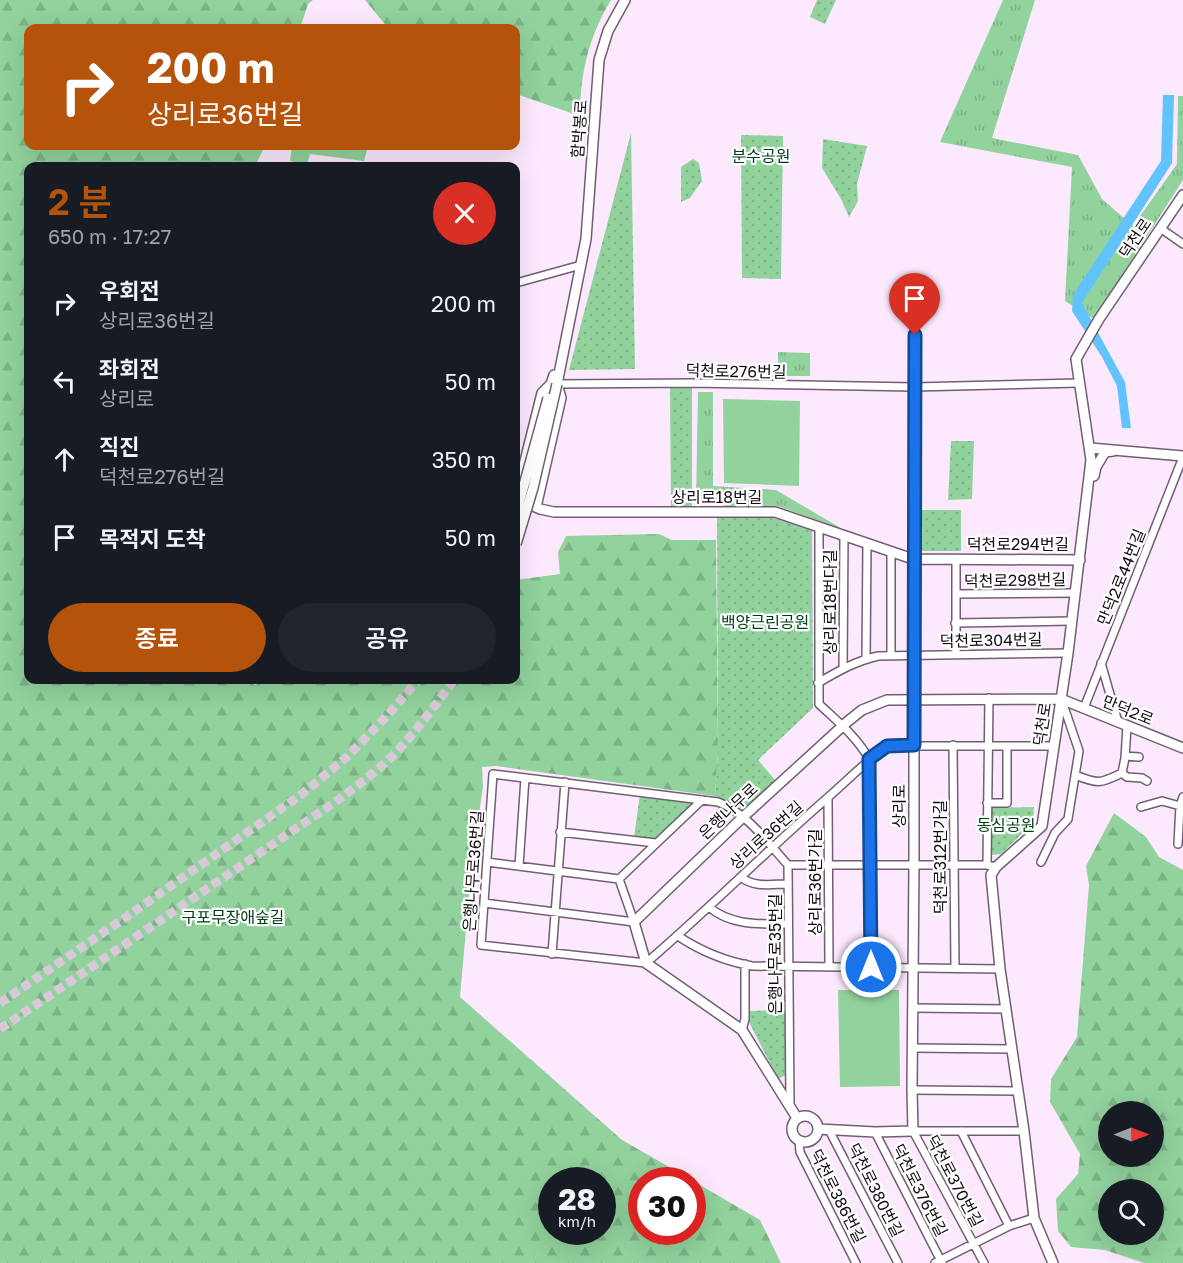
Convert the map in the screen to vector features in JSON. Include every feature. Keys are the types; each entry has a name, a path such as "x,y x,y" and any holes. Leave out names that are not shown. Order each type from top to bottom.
{"street":[{"name":"함박봉로","path":"554,384 581,265 588,220 599,60 609,32 625,0"},
{"name":"덕천로","path":"991,866 1042,826 1068,653 1087,501 1090,448 1078,383 1076,358 1099,318 1183,195"},
{"path":"1160,228 1183,244"},
{"path":"520,282 581,265"},
{"path":"914,387 915,289"},
{"path":"678,383 678,392"},
{"name":"덕천로276번길","path":"554,384 678,383 914,387 1078,383"},
{"path":"520,483 542,393 554,384"},
{"path":"536,507 561,398 554,384"},
{"path":"520,500 554,384"},
{"path":"520,531 533,488 554,384"},
{"name":"상리로","path":"913,1131 914,387"},
{"path":"1090,448 1183,457"},
{"path":"1087,501 1096,467 1105,452 1115,450"},
{"name":"만덕2로44번길","path":"1084,708 1183,457"},
{"name":"상리로18번길","path":"520,501 554,512 775,512 913,559"},
{"path":"819,527 819,704 864,749 869,759 871,967"},
{"name":"상리로18번다길","path":"843,668 844,536"},
{"path":"866,658 867,543"},
{"path":"891,551 891,655"},
{"name":"덕천로294번길","path":"913,559 1080,560"},
{"name":"덕천로294번길","path":"956,559 956,654"},
{"name":"덕천로298번길","path":"956,594 1075,592"},
{"path":"956,623 1072,621"},
{"name":"덕천로304번길","path":"818,683 866,658 891,655 1068,653"},
{"path":"1101,663 1123,724 1125,756 1122,773"},
{"name":"은행나무로","path":"634,922 743,817 843,726 862,710 877,702 914,698 1061,699"},
{"path":"989,698 987,803 1000,969 1024,1131 1034,1218 1050,1262"},
{"path":"1041,862 1056,833 1068,819 1079,751 1061,699"},
{"name":"만덕2로","path":"1061,699 1183,748"},
{"name":"상리로36번길","path":"646,963 678,936 771,847 869,759 887,746 1054,746"},
{"name":"덕천로312번가길","path":"953,746 955,968"},
{"path":"987,803 1007,802 1007,746"},
{"path":"1125,756 1139,757"},
{"path":"1075,775 1090,781 1104,782 1122,773"},
{"path":"1122,773 1127,777 1142,778 1147,781"},
{"name":"은행나무로36번길","path":"646,963 481,945 493,774 718,802 743,817"},
{"path":"519,866 525,778"},
{"path":"552,954 565,782"},
{"name":"상리로36번가길","path":"828,798 829,966"},
{"path":"619,879 702,800"},
{"path":"1141,807 1162,801 1182,803 1178,844"},
{"path":"743,817 788,865 991,866"},
{"path":"560,832 656,843"},
{"path":"487,862 619,879"},
{"name":"은행나무로35번길","path":"788,865 790,1107"},
{"path":"741,876 747,882 755,884 788,884"},
{"path":"619,879 646,963 742,1030 797,1118"},
{"path":"484,903 634,922"},
{"path":"709,907 725,917 736,920 755,924 788,924"},
{"path":"678,936 709,954 730,962 745,964 1000,969"},
{"path":"742,1030 745,1019 745,964"},
{"path":"913,1008 1006,1009"},
{"path":"912,1048 1011,1049"},
{"path":"912,1090 1018,1091"},
{"path":"805,1115 813,1118 818,1129 812,1140 799,1140 792,1130 797,1118 805,1115"},
{"path":"818,1129 875,1132 1024,1131"},
{"name":"덕천로380번길","path":"830,1130 898,1263"},
{"name":"덕천로370번길","path":"913,1131 984,1263"},
{"path":"961,1131 1009,1226"},
{"name":"덕천로376번길","path":"875,1132 940,1262"},
{"name":"덕천로386번길","path":"799,1140 800,1152 856,1263"},
{"path":"973,1243 1009,1226 1034,1218"},
{"name":"덕천로370번길","path":"940,1262 973,1243"}],"green space":[{"name":"구포무장애숲길","path":"0,0 313,0 308,4 301,24 24,24 24,150 263,150 257,162 24,162 24,684 520,684 520,579 560,574 558,552 566,536 659,534 672,540 716,540 718,753 715,796 496,766 482,767 483,786 471,872 460,997 622,1140 669,1167 628,1167 628,1245 706,1245 706,1189 760,1220 781,1263 0,1263"},
{"path":"365,0 611,0 597,27 587,56 580,100 580,116 520,95 520,24 385,24"},
{"path":"817,0 836,0 825,24 810,17"},
{"path":"1003,0 1035,0 992,138 1078,155 1102,199 1133,226 1177,164 1178,96 1183,96 1183,180 1094,319 1065,301 1072,167 940,142"},
{"path":"631,133 635,369 569,370"},
{"name":"분수공원","path":"741,135 783,136 781,279 742,278"},
{"path":"823,139 867,146 857,184 858,201 849,217 822,168"},
{"path":"291,150 367,150 364,161 310,154 308,162 290,161"},
{"path":"693,159 699,163 702,181 690,198 681,202 681,167"},
{"path":"778,352 810,353 810,376 778,376"},
{"path":"670,388 692,388 692,511 671,512"},
{"path":"698,392 713,392 713,486 776,490 844,530 778,506 726,506 713,501 696,502"},
{"path":"723,399 800,401 799,486 724,483"},
{"path":"951,441 974,441 972,499 948,500"},
{"path":"922,510 961,510 961,551 922,551"},
{"name":"백양근린공원","path":"717,516 773,518 812,531 813,708 758,760 776,781 745,810 715,796 718,753"},
{"path":"640,794 693,802 692,806 657,840 634,837"},
{"name":"동심공원","path":"1034,807 1033,823 1001,854 991,855 989,852 989,808"},
{"path":"1114,813 1146,837 1159,857 1183,870 1183,1263 1144,1263 1105,1250 1071,1247 1058,1231 1056,1199 1078,1174 1080,1154 1050,1102 1051,1079 1077,1037 1089,885 1086,866"},
{"path":"838,990 899,990 900,1086 840,1087"},
{"path":"785,1010 786,1075 778,1079 749,1022 748,1011"}],"water":[{"path":"1163,95 1174,95 1172,163 1082,303 1125,382 1131,428 1122,428 1117,386 1102,357 1072,311 1073,295 1161,161"}],"tunnel":[{"path":"0,1003 302,794 348,756 415,684"},
{"path":"0,1029 357,786 402,746 451,684"}],"route":[{"path":"871,967 869,759 887,746 914,745 915,335"}]}
